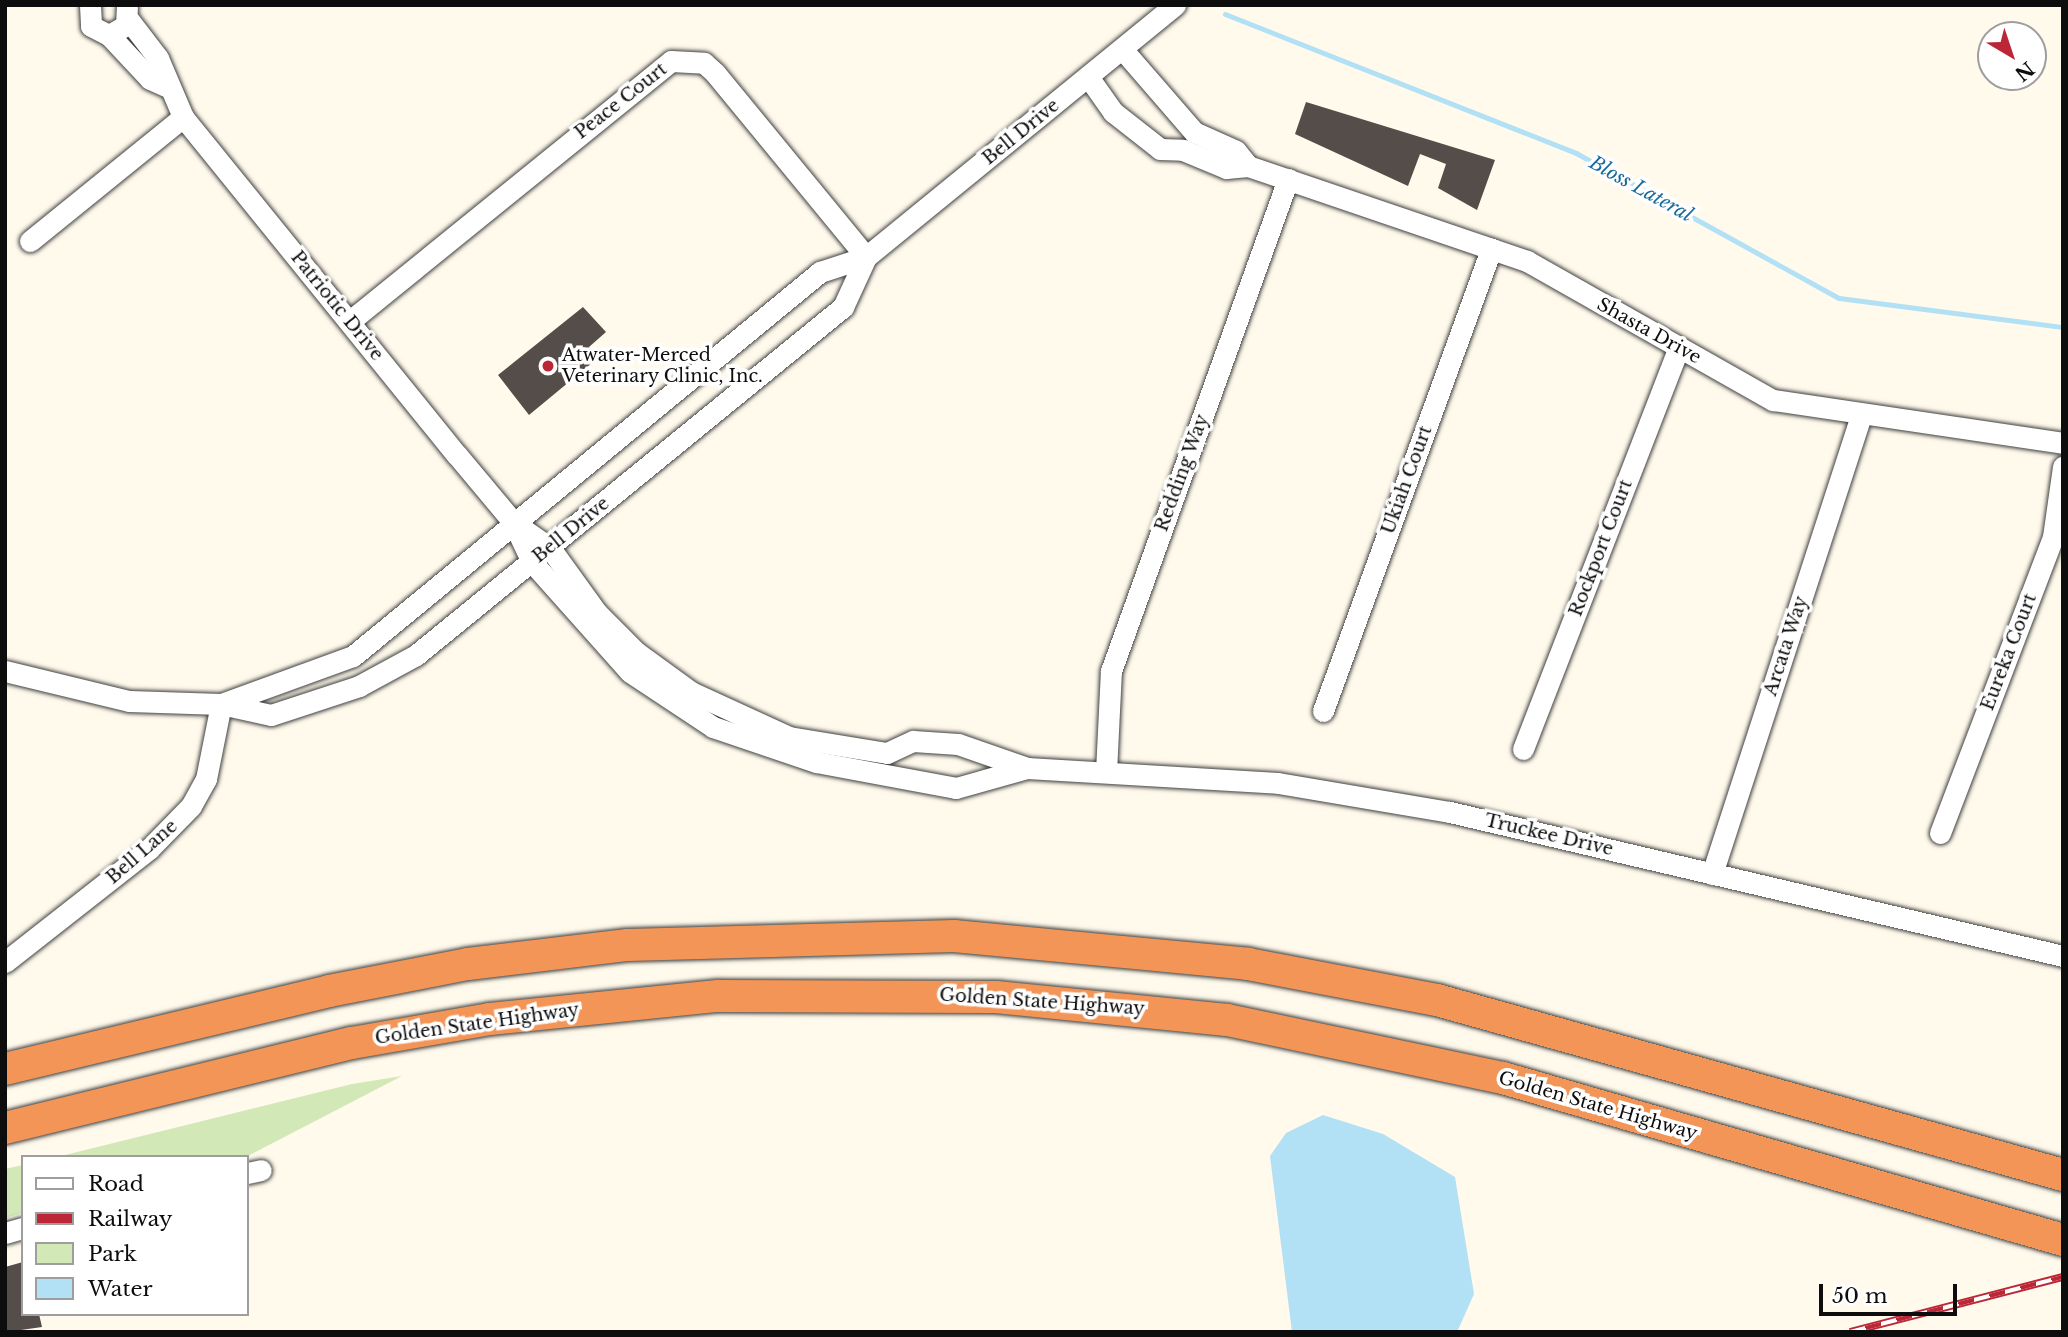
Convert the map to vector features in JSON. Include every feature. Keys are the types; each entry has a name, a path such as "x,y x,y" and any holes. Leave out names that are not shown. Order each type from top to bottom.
{"highway":[{"path":"5,1069 329,990 468,964 628,945 954,936 1248,964 1437,1000 2063,1175"},
{"name":"Golden State Highway","path":"5,1128 352,1043 490,1018 718,996 996,997 1126,1007 1320,1036 1503,1078 2063,1240"}],"street":[{"name":"Patriotic Drive","path":"90,5 91,26 109,35 150,79 166,86"},
{"name":"Bell Drive","path":"221,704 353,656 820,272 866,257 1123,50 1169,7"},
{"name":"Patriotic Drive","path":"127,12 158,58 166,86 183,117 513,522"},
{"path":"109,35 127,12"},
{"name":"Shasta Drive","path":"1123,50 1188,141 1226,168 1248,166 1527,261 1773,400 1860,418 2063,443"},
{"name":"Peace Court","path":"350,321 671,61 704,63 715,73 866,257"},
{"name":"Shasta Drive","path":"1089,78 1113,111 1160,149 1188,141"},
{"path":"30,241 183,117"},
{"name":"Redding Way","path":"1106,772 1111,671 1288,179"},
{"name":"Ukiah Court","path":"1322,710 1491,249"},
{"name":"Bell Drive","path":"5,671 129,701 221,704 271,715 359,686 416,655 843,307 866,257"},
{"name":"Rockport Court","path":"1523,749 1679,347"},
{"name":"Arcata Way","path":"1712,874 1860,418"},
{"name":"Eureka Court","path":"1940,833 2053,537 2063,467"},
{"name":"Truckee Drive","path":"513,522 532,562 604,649 660,682 713,704 786,745 890,772 910,784 956,788 1027,768"},
{"name":"Truckee Drive","path":"513,522 550,548 614,631 660,682"},
{"name":"Bell Lane","path":"5,962 172,828 206,779 221,704"},
{"path":"910,784 901,763 913,741"},
{"name":"Truckee Drive","path":"786,745 887,753 913,741 958,744 1027,768 1278,783 1450,812 2063,956"},
{"path":"956,788 972,766 958,744"}],"green space":[{"path":"402,1076 248,1156 65,1155 352,1084"},
{"path":"21,1165 21,1214 5,1218 5,1169"}],"water":[{"path":"1323,1115 1383,1134 1455,1177 1474,1294 1457,1332 1292,1332 1270,1156 1286,1133"}],"building":[{"path":"1306,102 1495,160 1477,210 1438,188 1446,164 1420,154 1408,186 1295,134"},
{"name":"Atwater-Merced Veterinary Clinic, Inc.","path":"583,307 606,332 589,347 598,358 529,415 498,375"},
{"path":"21,1263 21,1316 39,1316 42,1327 7,1332 5,1267"}],"waterway":[{"name":"Bloss Lateral","path":"1225,14 1576,153 1839,298 2063,327"}],"railway":[{"path":"1850,1332 2063,1277"}],"place":[{"name":"Atwater-Merced Veterinary Clinic, Inc.","path":"548,366"}]}
